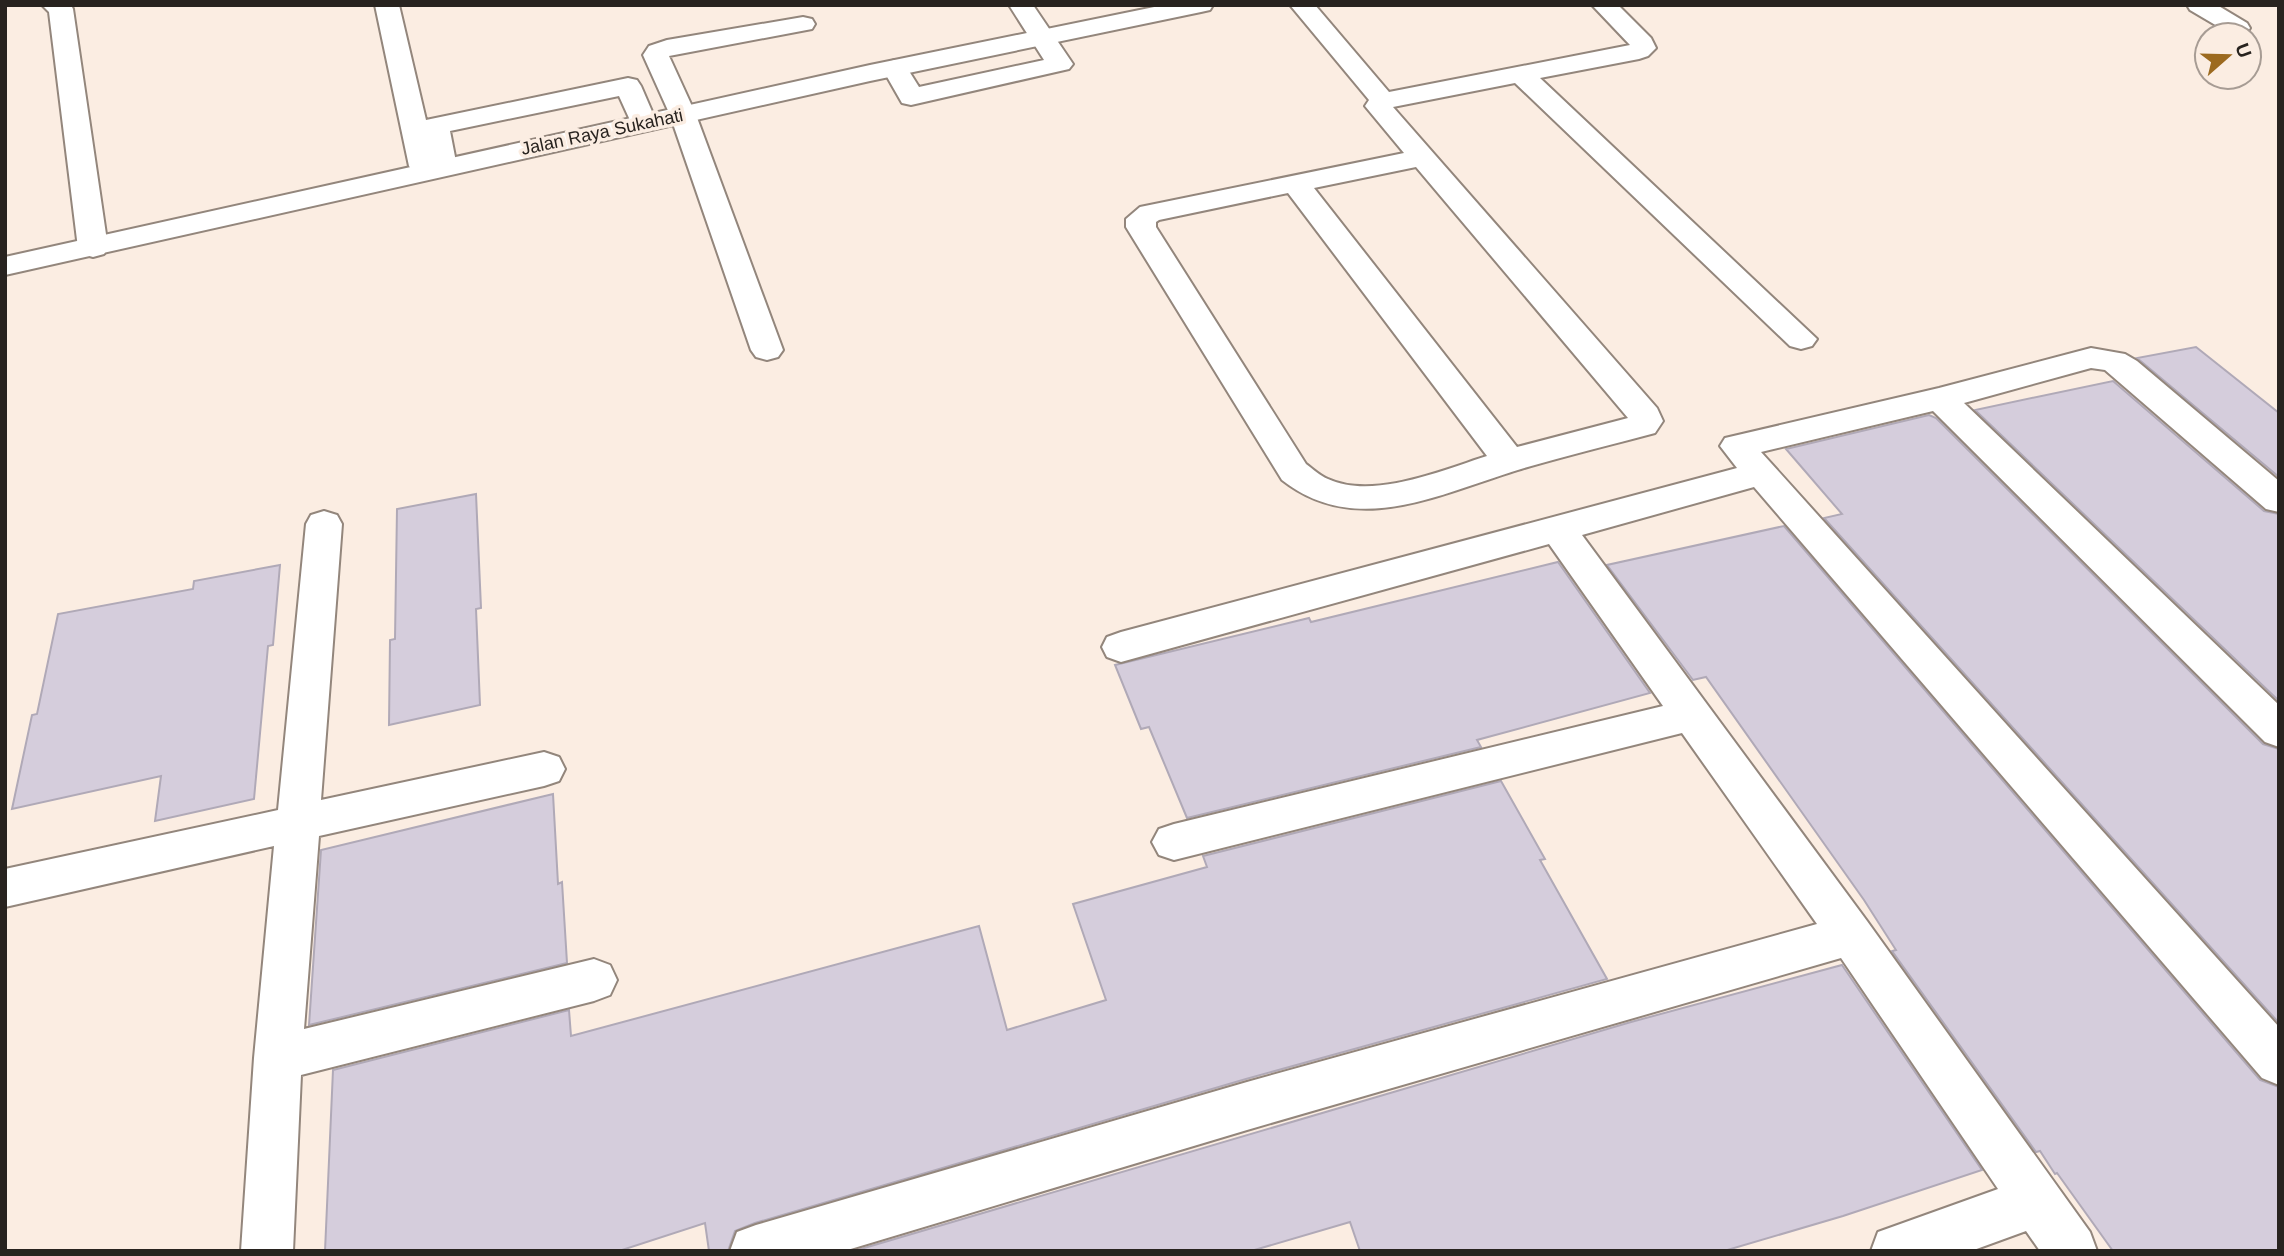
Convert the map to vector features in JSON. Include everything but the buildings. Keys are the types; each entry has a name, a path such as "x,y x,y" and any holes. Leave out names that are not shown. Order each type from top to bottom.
{"street":[{"path":"54,5 61,9 93,248"},
{"path":"387,5 434,169"},
{"path":"1021,5 1042,37"},
{"name":"Jalan Raya Sukahati","path":"5,267 895,68 1201,5"},
{"path":"1302,5 1383,101"},
{"path":"1420,158 1150,213 1142,219 1141,227 1294,472 1316,488 1350,496 1389,497 1643,425 1645,416 1420,158 1378,106 1383,101 1639,51 1643,48 1642,43 1604,5"},
{"path":"2199,5 2226,21"},
{"path":"767,351 683,115 656,55 658,51 803,24"},
{"path":"1521,74 1801,339"},
{"path":"434,169 436,125 628,86 645,123"},
{"path":"1294,182 1509,461"},
{"path":"2279,500 2114,361 2091,358 1940,399 1737,446 2279,1062"},
{"path":"1940,399 2279,731"},
{"path":"1121,647 1763,473"},
{"path":"267,1251 278,1058 324,524"},
{"path":"1558,529 1851,935 2071,1251"},
{"path":"1174,842 1690,715"},
{"path":"5,888 544,769"},
{"path":"756,1251 1247,1106 1851,935"},
{"path":"278,1058 594,980"},
{"path":"1897,1251 2035,1202"}]}
